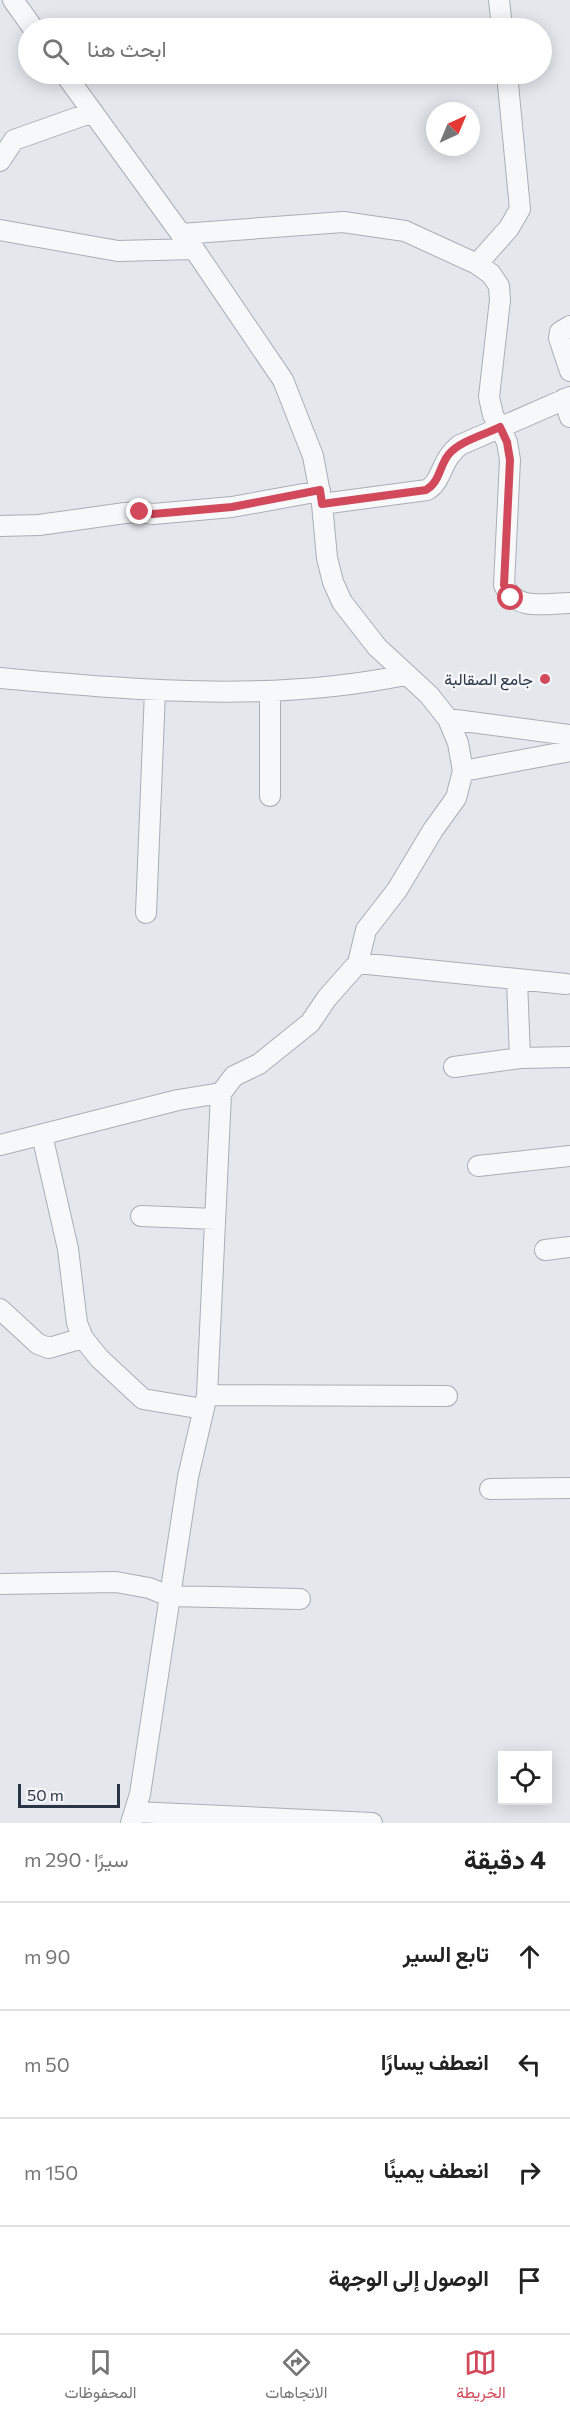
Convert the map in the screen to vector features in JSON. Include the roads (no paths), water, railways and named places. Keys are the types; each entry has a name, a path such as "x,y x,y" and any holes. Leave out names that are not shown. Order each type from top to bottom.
{"street":[{"path":"13,0 26,18"},
{"path":"499,0 501,18"},
{"path":"72,84 188,242 283,380 313,456 321,497 327,558 333,582 342,602 377,647 405,675 429,694 448,719 458,743 463,771 456,798 398,890 366,930 358,963 327,998 310,1023 260,1064 234,1076 221,1093 205,1402 188,1477 133,1817 372,1823"},
{"path":"477,264 510,228 520,209 508,84"},
{"path":"0,161 14,140 93,112"},
{"path":"0,230 118,251 343,222 405,231 477,264 491,274 499,286 500,300 489,397 493,415 507,442 510,460 504,585 511,598 525,604 570,603"},
{"path":"570,326 563,329 559,338 570,371"},
{"path":"0,526 39,525 140,512 153,514 321,497 426,490 434,486 444,461 450,452 460,445 500,427 568,405"},
{"path":"0,678 155,691 270,693 356,684 405,675"},
{"path":"146,913 155,691"},
{"path":"270,693 270,796"},
{"path":"448,719 570,735"},
{"path":"463,771 570,751"},
{"path":"358,963 566,984"},
{"path":"517,980 520,1058"},
{"path":"454,1067 520,1058 570,1057"},
{"path":"0,1145 177,1100 221,1093"},
{"path":"42,1135 68,1249 77,1323 83,1338 99,1358 143,1399 205,1402 447,1396"},
{"path":"478,1166 570,1156"},
{"path":"141,1216 215,1219"},
{"path":"545,1250 570,1247"},
{"path":"0,1309 38,1344 49,1348 83,1338"},
{"path":"490,1490 570,1488"},
{"path":"0,1584 58,1581 116,1582 148,1588 170,1596 300,1599"}],"place":[{"name":"جامع الصقالبة","path":"545,679"}]}
